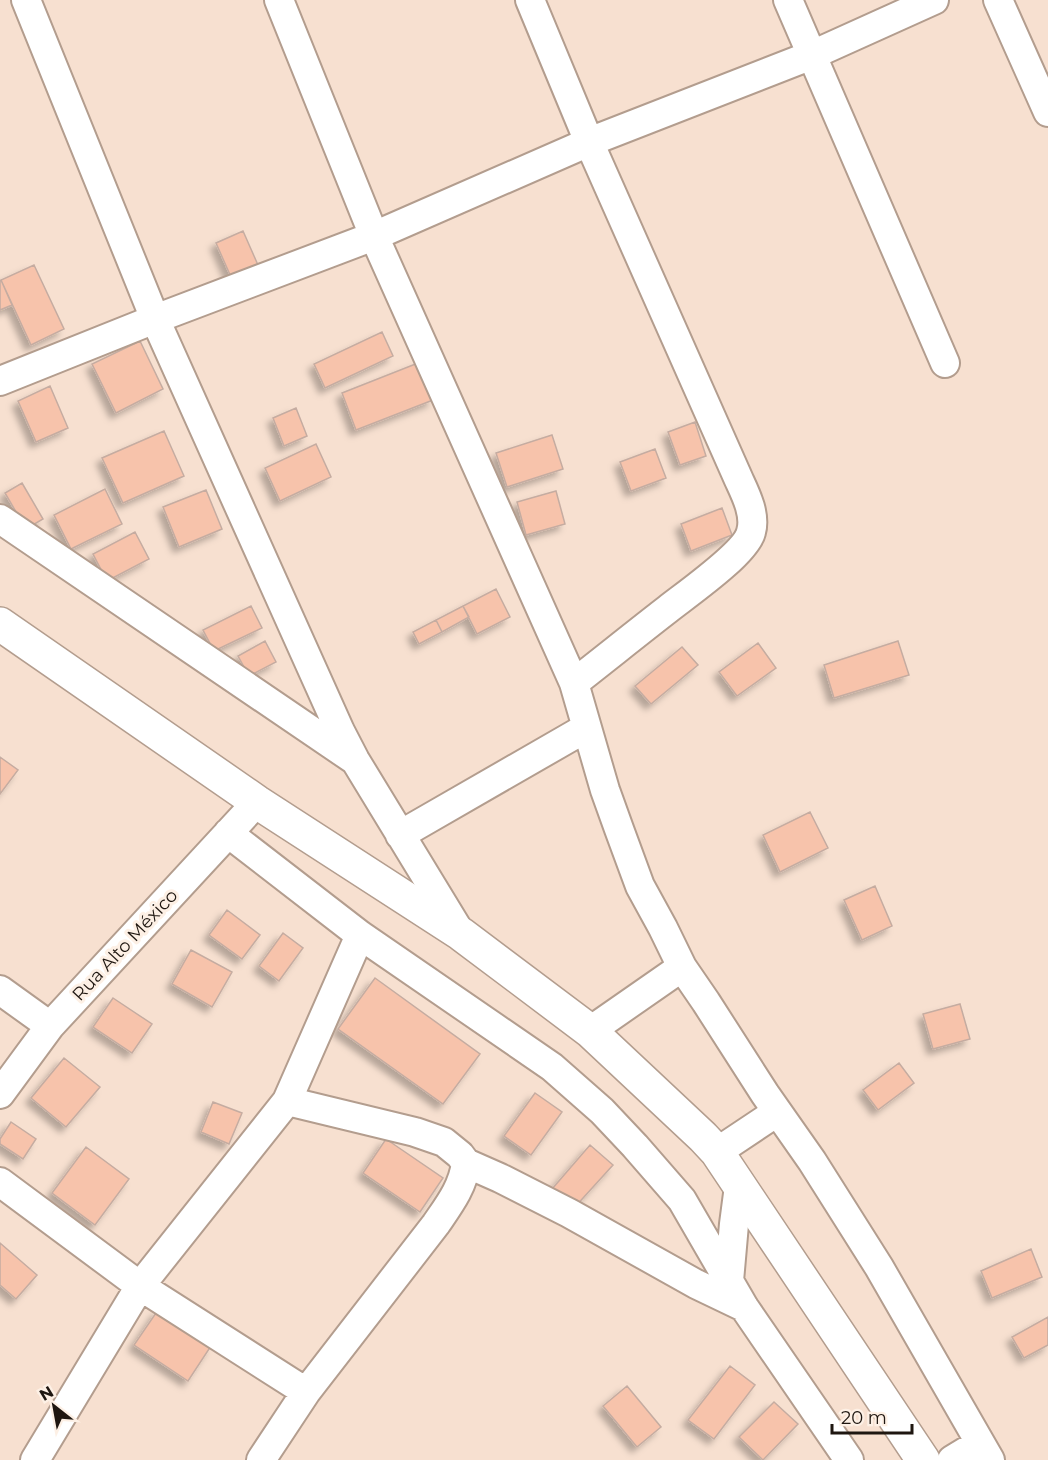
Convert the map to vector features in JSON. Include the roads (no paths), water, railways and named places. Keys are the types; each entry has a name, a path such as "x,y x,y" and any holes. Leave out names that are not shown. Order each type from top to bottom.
{"main road":[{"path":"0,624 257,802 460,934 590,1032 717,1152 923,1460"}],"street":[{"path":"26,0 155,319 340,731 355,760 460,934"},
{"path":"279,0 374,236 574,683 605,790 640,886 682,967 812,1161 879,1267 985,1451 952,1460"},
{"path":"530,0 589,142 740,480 750,507 753,526 747,542 738,552 574,683"},
{"path":"788,0 945,363"},
{"path":"0,381 374,236 589,142 812,55 934,0"},
{"path":"998,0 1048,112"},
{"path":"0,519 355,760"},
{"path":"400,835 586,728"},
{"name":"Rua Alto México","path":"0,1094 50,1026 257,802"},
{"path":"228,833 360,935 552,1067 602,1111 682,1200 744,1307 849,1460"},
{"path":"35,1460 140,1286 287,1101 360,935"},
{"path":"590,1032 682,967"},
{"path":"0,990 50,1026"},
{"path":"287,1101 415,1132 444,1142 466,1163 569,1213 696,1284 744,1307"},
{"path":"717,1152 777,1112"},
{"path":"261,1460 306,1392 452,1201 461,1184 466,1163"},
{"path":"0,1182 140,1286 306,1392"},
{"path":"729,1281 740,1186"}]}
